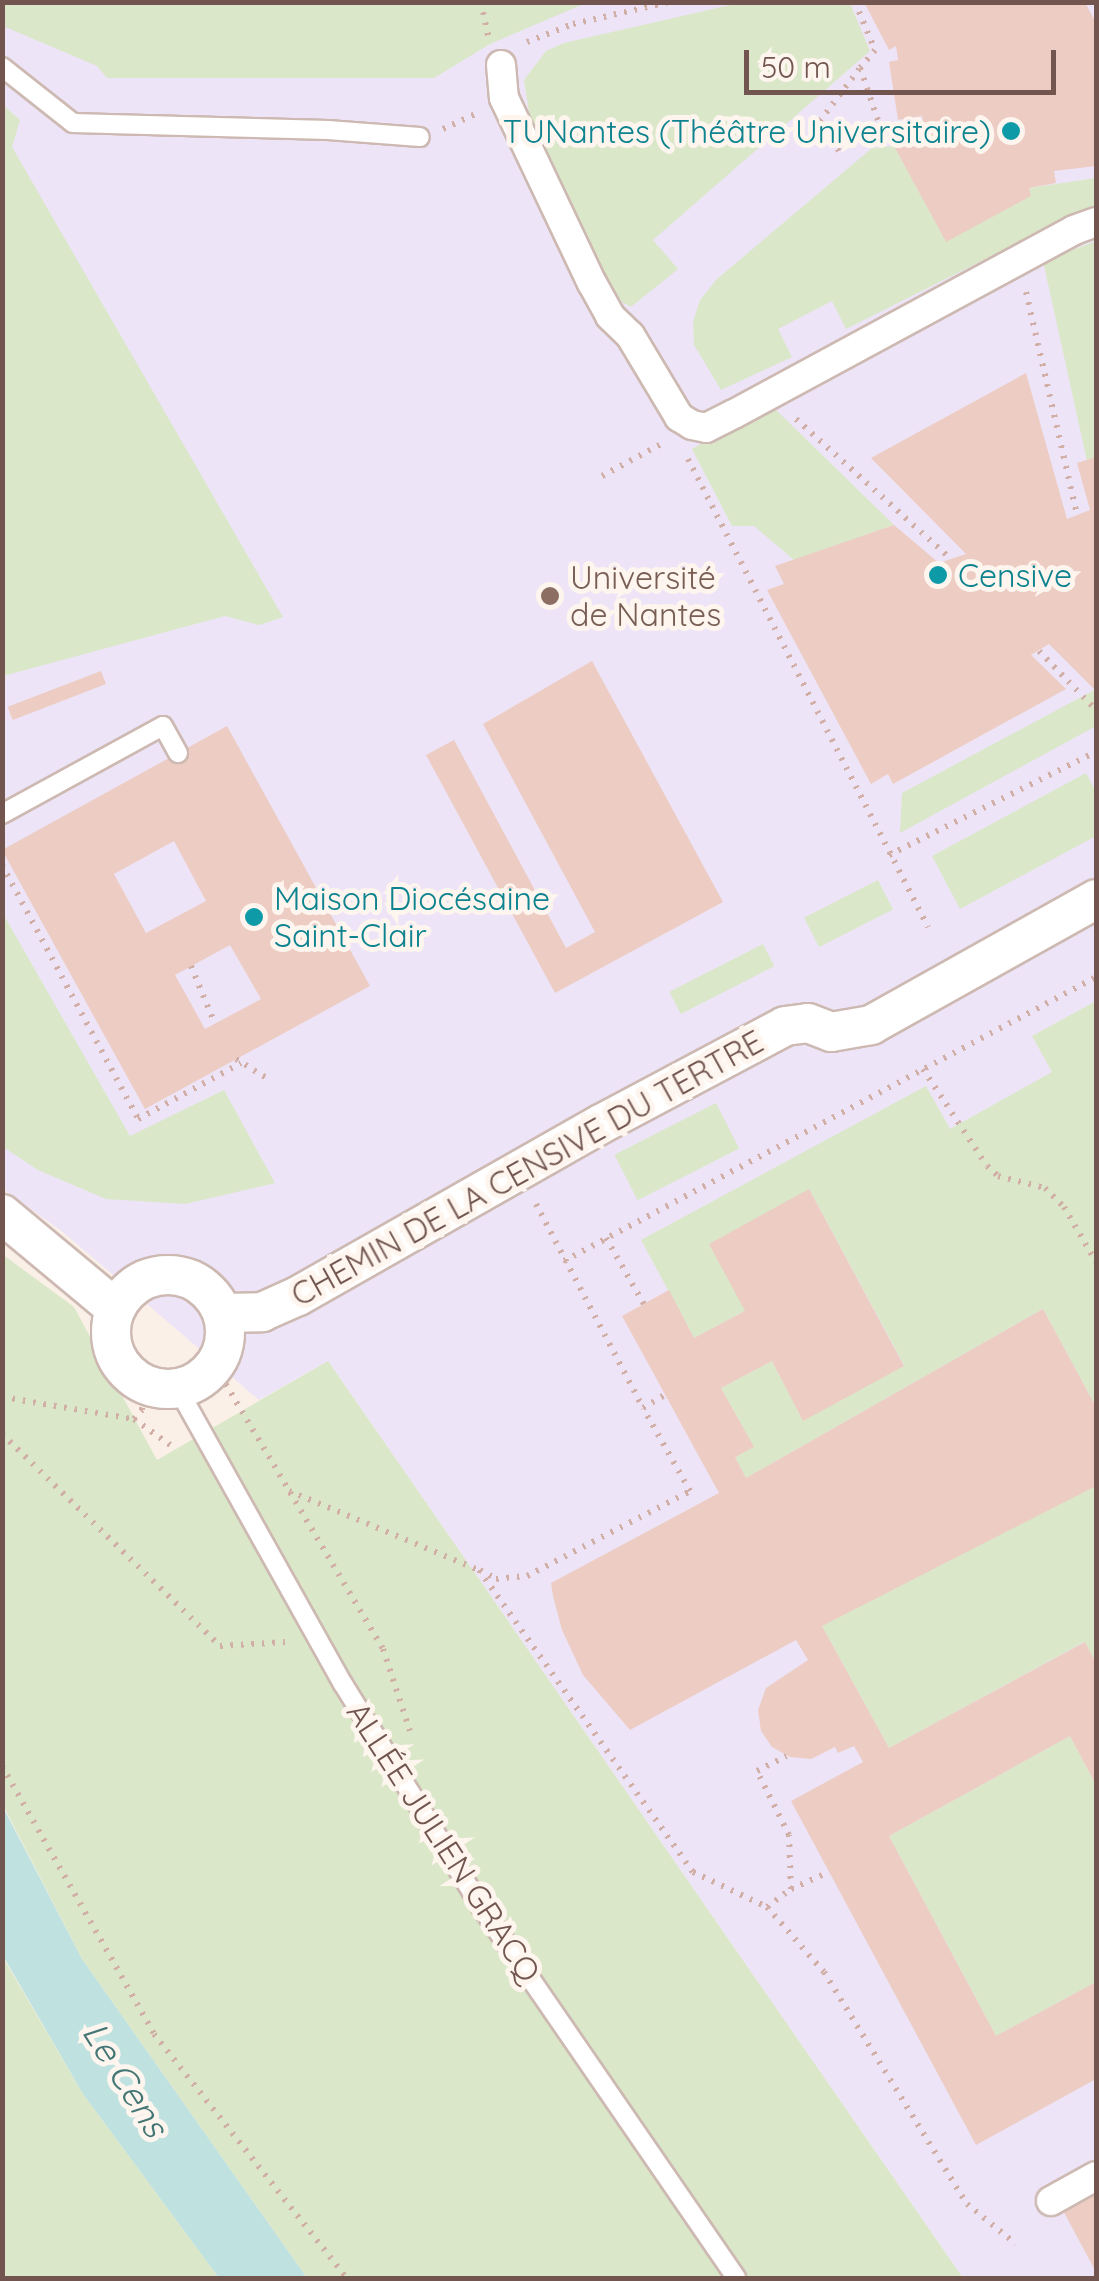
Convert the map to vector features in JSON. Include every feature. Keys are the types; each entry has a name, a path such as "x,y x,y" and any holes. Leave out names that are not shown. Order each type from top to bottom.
{"street":[{"path":"501,65 504,98 610,316 630,335 678,416 706,428 1096,222"},
{"name":"CHEMIN DE LA CENSIVE DU TERTRE","path":"222,1313 262,1312 279,1305 784,1026 808,1023 831,1032 871,1024 1096,899"},
{"path":"2,1214 116,1309"},
{"path":"170,1275 197,1282 222,1313 226,1341 205,1378 161,1387 132,1377 114,1352 111,1338 116,1309 132,1287 170,1275"},
{"path":"1051,2201 1096,2176"}],"lane":[{"path":"2,67 73,123 328,130 420,137"},
{"path":"2,814 163,726 178,753"},
{"name":"ALLÉE JULIEN GRACQ","path":"161,1387 482,1908 736,2278"}],"path":[{"path":"501,65 517,47 554,30 669,2"},
{"path":"839,150 820,121 875,50 855,2"},
{"path":"860,68 882,132"},
{"path":"1018,260 1077,515"},
{"path":"770,395 951,559"},
{"path":"602,476 666,440"},
{"path":"685,453 928,927"},
{"path":"1039,651 1096,710"},
{"path":"888,855 1096,752"},
{"path":"2,865 77,995 138,1118 239,1061 266,1078"},
{"path":"190,966 215,1024"},
{"path":"564,1261 1096,977"},
{"path":"924,1069 987,1166 998,1176 1045,1188 1064,1207 1096,1262"},
{"path":"289,1491 496,1579 527,1576 690,1491 564,1261 520,1172"},
{"path":"606,1238 644,1304"},
{"path":"215,1366 383,1649 413,1739"},
{"path":"2,1398 134,1419 161,1387"},
{"path":"643,1408 665,1396"},
{"path":"2,1434 220,1646 293,1641"},
{"path":"479,1570 694,1872 767,1906 824,1972 966,2204 1016,2244"},
{"path":"786,1756 758,1771 789,1836 791,1889"},
{"path":"2,1766 154,2034 347,2278"},
{"path":"767,1906 791,1889 830,1872"}],"shaded area":[{"name":"Université de Nantes","path":"3,3 1096,3 1096,2278 963,2278 328,1361 259,1400 64,1233 3,1189"}],"green space":[{"path":"3,2 586,3 490,44 434,78 107,78 97,66 3,26"},
{"path":"739,3 850,3 870,51 653,240 678,269 631,307 622,302 592,255 531,126 524,80 546,51 564,43"},
{"path":"3,105 20,120 12,147 283,617 259,625 225,616 3,676"},
{"path":"894,146 946,241 1030,196 1029,188 1096,178 1096,208 1061,221 846,329 832,301 778,329 792,357 721,390 694,345 693,322 700,300 717,279 872,148"},
{"path":"1096,241 1096,457 1087,461 1043,261"},
{"path":"771,405 894,525 794,560 754,526 732,526 692,449"},
{"path":"1096,689 1096,726 900,833 902,793"},
{"path":"1086,773 1096,792 1096,836 960,909 932,856"},
{"path":"878,880 893,909 819,947 804,918"},
{"path":"2,912 130,1136 224,1090 275,1183 185,1204 106,1199 38,1170 3,1147"},
{"path":"763,944 774,966 681,1014 669,992"},
{"path":"1096,1001 1096,1407 1043,1309 746,1478 735,1457 753,1446 721,1388 772,1361 803,1420 904,1365 809,1189 745,1311 694,1338 641,1240 926,1086 950,1129 1052,1072 1032,1036"},
{"path":"716,1103 739,1148 638,1200 614,1155"},
{"path":"2,1254 74,1307 157,1460 328,1361 963,2278 307,2278 82,1959 3,1805"},
{"path":"1096,1486 1096,1663 1084,1642 889,1748 822,1626"},
{"path":"1070,1736 1096,1785 1096,1982 996,2036 889,1836"},
{"path":"2,1956 83,2094 219,2278 3,2278"}],"water":[{"name":"Le Cens","path":"2,1805 82,1959 307,2278 219,2278 83,2094 3,1956"}],"building":[{"name":"TUNantes (Théâtre Universitaire)","path":"864,2 1085,2 1096,23 1096,166 1054,171 1056,183 1029,188 1031,196 946,242 894,146 926,141 922,116 898,120 889,62 898,60 896,46 889,50"},
{"name":"Censive","path":"1026,373 1067,519 1090,510 1077,463 1096,457 1096,691 1049,644 1031,655 1066,689 893,784 888,774 871,784 767,590 784,584 775,566 894,525 939,563 966,554 871,458"},
{"path":"592,661 723,902 555,993 426,755 454,740 566,948 595,932 483,724"},
{"path":"101,671 106,684 13,720 8,707"},
{"name":"Maison Diocésaine Saint-Clair","path":"227,726 370,986 145,1109 2,850","holes":["174,841 206,901 146,933 114,874","230,945 261,999 205,1029 175,975"]},
{"path":"809,1189 904,1366 803,1421 772,1361 721,1388 754,1447 735,1457 746,1478 1043,1309 1096,1407 1096,1486 822,1626 889,1748 1085,1642 1096,1663 1096,1785 1070,1736 889,1836 996,2036 1096,1982 1096,2079 976,2145 791,1801 863,1762 854,1746 838,1753 835,1747 811,1759 790,1757 772,1747 761,1731 758,1710 766,1688 808,1660 796,1640 630,1730 583,1675 562,1630 553,1596 551,1583 719,1493 622,1316 669,1290 694,1338 745,1311 709,1244"},
{"path":"1096,2187 1096,2272 1061,2207"}],"place":[{"name":"TUNantes (Théâtre Universitaire)","path":"1011,131"},
{"name":"Censive","path":"938,575"},
{"name":"Université de Nantes","path":"550,596"},
{"name":"Maison Diocésaine Saint-Clair","path":"254,917"}]}
